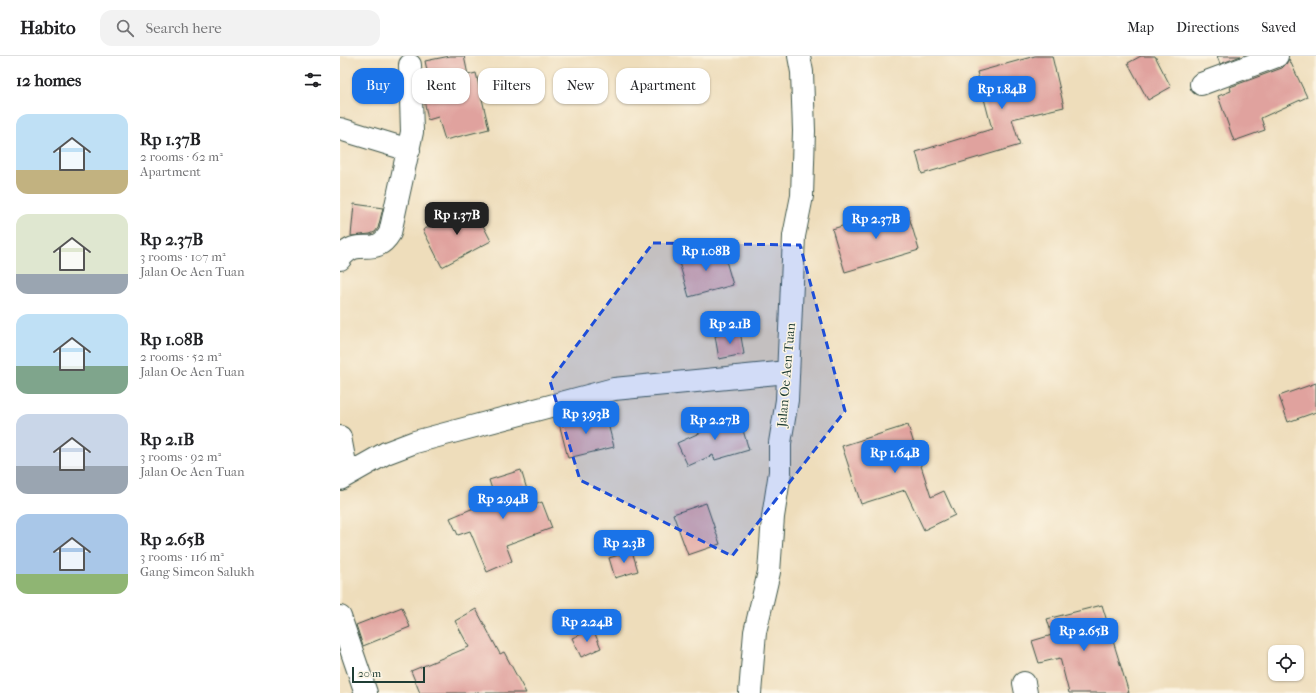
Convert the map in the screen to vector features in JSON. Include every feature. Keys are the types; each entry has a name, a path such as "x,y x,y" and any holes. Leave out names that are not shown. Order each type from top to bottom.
{"street":[{"name":"Jalan Oe Aen Tuan","path":"750,693 755,632 769,572 773,517 780,472 780,443 787,400 794,236 802,196 804,131 802,72 799,56"},
{"path":"1201,84 1277,56"},
{"path":"340,259 346,251 352,247 371,247 385,241 390,233 412,132 410,65"},
{"path":"340,128 409,150"},
{"path":"340,437 344,476 386,453 415,442 614,390 788,372"},
{"path":"340,617 366,693"}],"highlighted area":[{"path":"653,243 800,245 845,411 732,556 580,480 550,381"}],"building":[{"path":"450,56 464,56 467,68 427,68 425,61"},
{"path":"1035,56 1052,56 1064,107 1012,119 1020,145 922,174 916,152 992,129 977,72"},
{"path":"1141,56 1155,56 1171,87 1148,100 1128,63"},
{"path":"1217,56 1241,56 1220,64"},
{"path":"1289,59 1307,97 1261,118 1265,130 1234,141 1218,96 1231,91 1230,87 1282,68"},
{"path":"476,73 478,82 478,104 483,104 489,129 445,140 438,117 428,120 425,104 470,104 470,74"},
{"path":"354,204 383,208 378,228 375,232 351,236"},
{"path":"472,204 491,241 442,267 423,230"},
{"path":"906,207 919,250 845,272 832,229"},
{"path":"722,247 733,285 689,297 678,259"},
{"path":"740,331 744,354 719,359 715,336"},
{"path":"1316,383 1316,412 1288,422 1279,396"},
{"path":"605,412 614,447 568,458 559,423"},
{"path":"738,414 749,450 715,460 713,455 688,466 677,443 706,430 704,424"},
{"path":"908,425 931,497 944,491 955,515 924,530 905,490 861,504 842,446"},
{"path":"521,470 532,506 542,502 552,528 506,545 512,561 487,572 470,531 458,535 450,518 495,499 489,480"},
{"path":"706,503 720,544 688,555 673,514"},
{"path":"632,551 638,571 615,578 609,558"},
{"path":"1102,605 1129,693 1069,693 1060,658 1039,663 1032,641 1052,635 1047,619"},
{"path":"402,607 410,627 363,646 356,625"},
{"path":"476,609 500,654 504,652 526,693 420,693 411,671 469,647 455,621"},
{"path":"593,629 601,648 581,657 572,638"}]}
